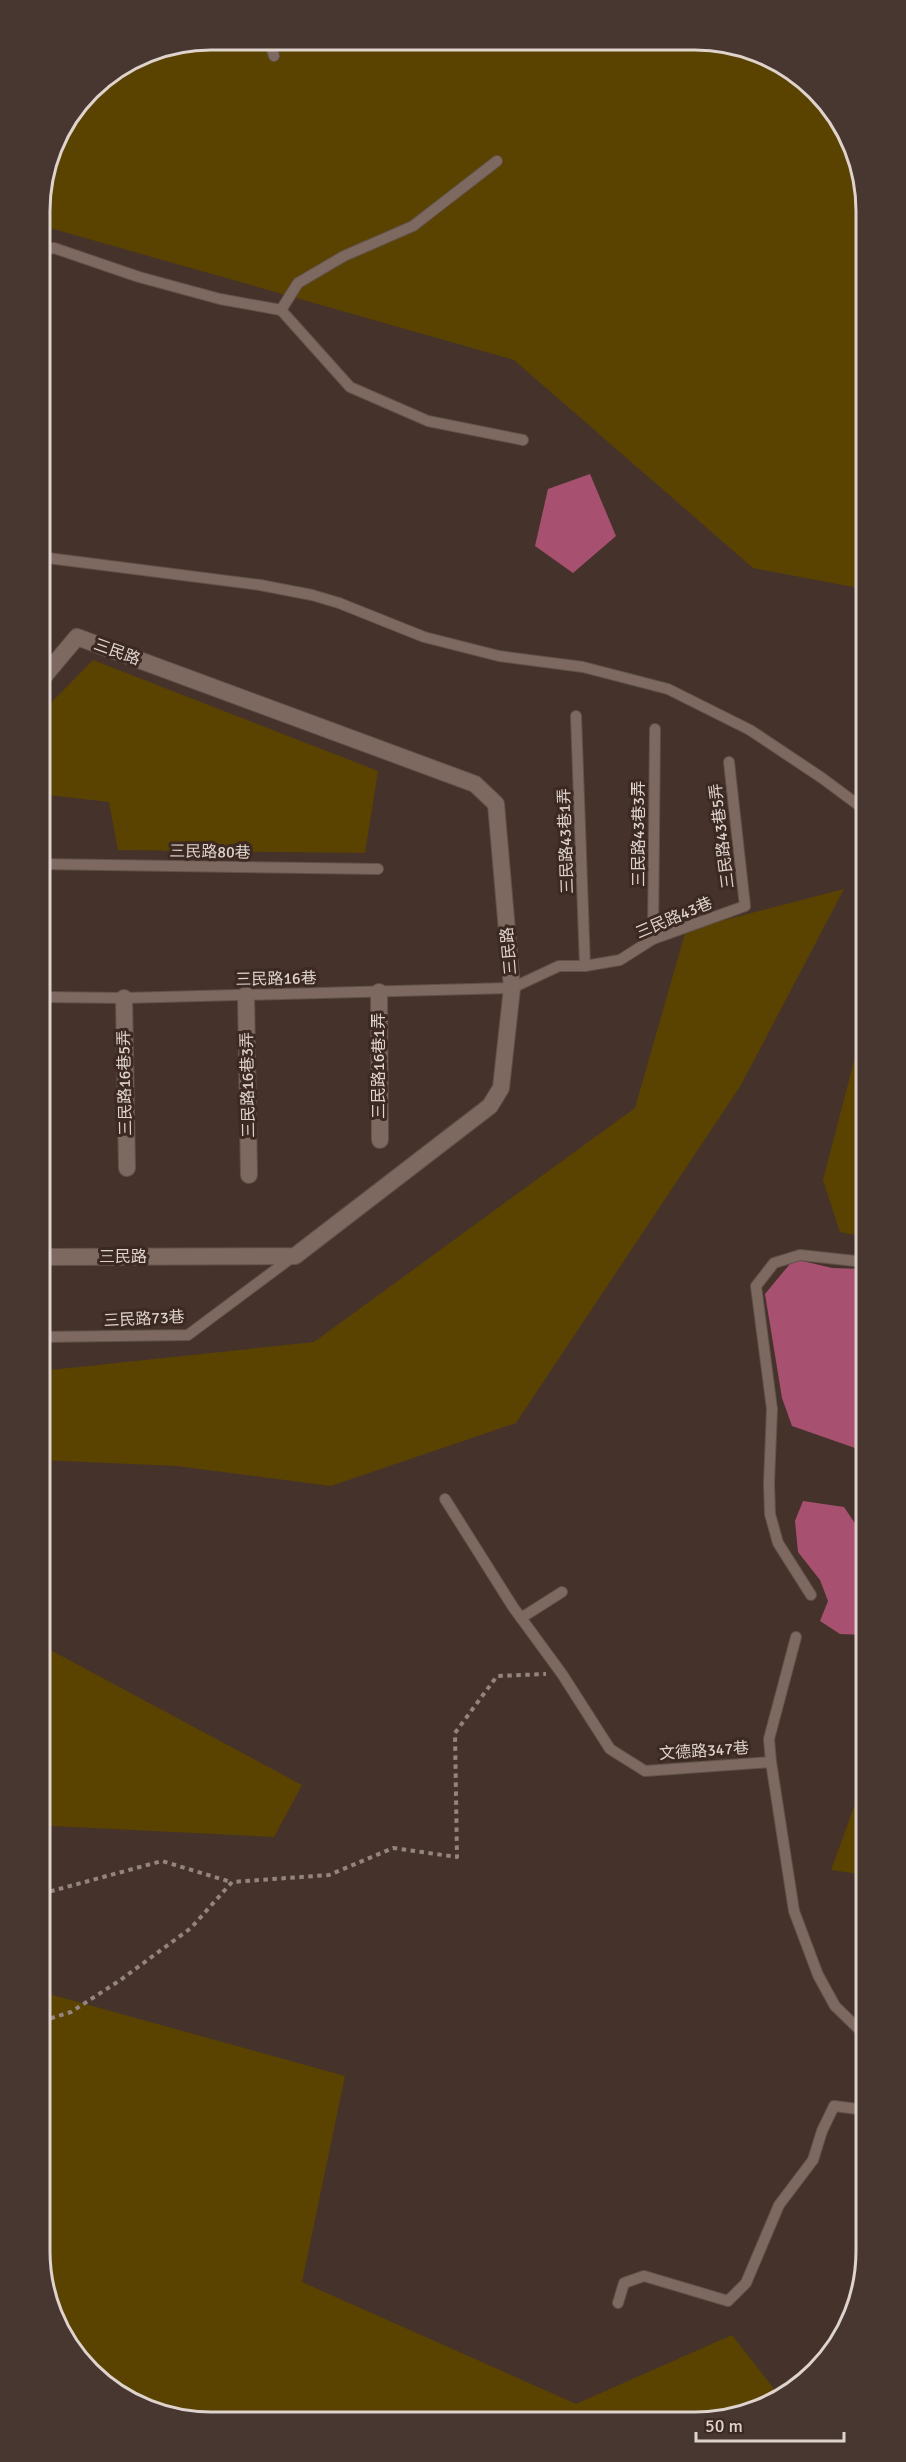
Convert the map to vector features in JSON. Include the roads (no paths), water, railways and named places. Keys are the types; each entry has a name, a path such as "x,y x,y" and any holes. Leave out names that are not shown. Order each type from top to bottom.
{"street":[{"name":"三民路","path":"50,669 77,637 475,784 496,804 512,988 501,1088 490,1106 295,1256 50,1257"},
{"name":"三民路16巷1弄","path":"379,992 380,1140"},
{"name":"三民路16巷3弄","path":"246,995 249,1175"},
{"name":"三民路16巷5弄","path":"124,998 127,1168"}],"lane":[{"path":"272,50 274,56"},
{"path":"281,310 298,284 344,256 413,226 497,161"},
{"path":"50,249 139,277 220,299 281,310 350,387 428,421 523,440"},
{"path":"50,558 260,585 312,594 424,637 500,656 583,667 668,688 750,730 856,803"},
{"name":"三民路43巷1弄","path":"576,716 585,966"},
{"name":"三民路43巷3弄","path":"653,939 655,729"},
{"name":"三民路43巷5弄","path":"729,762 745,906"},
{"name":"三民路80巷","path":"50,864 378,870"},
{"name":"三民路43巷","path":"512,988 559,966 585,966 620,960 653,939 745,906"},
{"name":"三民路16巷","path":"50,997 124,998 512,988"},
{"path":"811,1594 778,1543 770,1514 772,1409 756,1286 774,1263 800,1255 856,1261"},
{"name":"三民路73巷","path":"50,1337 188,1335 295,1256"},
{"name":"文德路347巷","path":"445,1499 521,1618 610,1749 645,1771 771,1762 794,1911 818,1975 835,2006 856,2026"},
{"path":"521,1618 562,1592"},
{"path":"771,1762 770,1738 796,1637"},
{"path":"618,2303 624,2283 644,2276 728,2301 746,2283 779,2205 813,2160 822,2130 834,2106 856,2109"}]}
